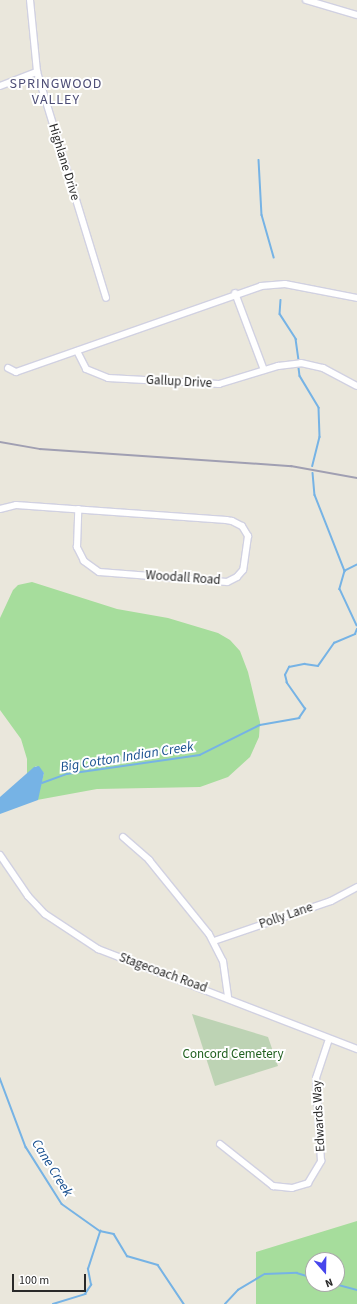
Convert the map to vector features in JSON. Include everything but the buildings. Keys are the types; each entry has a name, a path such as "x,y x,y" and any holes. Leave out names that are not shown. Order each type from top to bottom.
{"street":[{"name":"Highlane Drive","path":"30,0 37,72 106,298"},
{"path":"306,0 357,15"},
{"path":"0,86 37,72"},
{"path":"8,368 16,372 78,351 235,293 285,284 357,298"},
{"path":"235,293 264,370"},
{"name":"Gallup Drive","path":"78,351 86,369 108,378 219,384 264,370 291,364 313,365 339,375 357,386"},
{"name":"Woodall Road","path":"0,509 16,505 236,522 244,529 248,536 243,570 237,578 227,582 99,572 84,561 77,547 78,510"},
{"path":"123,837 149,860 214,941 223,961 228,996"},
{"name":"Stagecoach Road","path":"0,855 28,896 67,931 98,949 228,996 329,1039 357,1049"},
{"name":"Polly Lane","path":"214,941 331,901 357,887"},
{"name":"Edwards Way","path":"220,1144 273,1186 292,1188 308,1183 321,1161 316,1078 329,1039"}],"green space":[{"path":"32,582 117,609 168,618 218,633 230,640 240,651 248,672 260,722 259,737 250,757 228,777 200,787 97,789 37,800 44,773 36,766 27,774 27,759 21,739 0,710 0,618 13,590 18,585"},
{"name":"Concord Cemetery","path":"192,1014 268,1037 278,1066 215,1086"},
{"path":"357,1221 357,1304 256,1304 256,1252"}],"water":[{"path":"39,766 44,773 38,800 0,814 0,797 34,767"}],"waterway":[{"path":"259,160 262,215 274,257"},
{"path":"281,300 280,314 296,339 299,361"},
{"path":"299,368 300,376 319,408 320,437 313,466"},
{"path":"313,473 315,495 345,571"},
{"name":"Big Cotton Indian Creek","path":"357,565 345,571 340,589 357,625"},
{"name":"Big Cotton Indian Creek","path":"42,783 67,774 200,755 260,725 299,718 305,709 287,683 285,675 289,667 305,664 318,666 334,643 355,634 357,629"},
{"name":"Cane Creek","path":"0,1078 26,1147 62,1204 100,1231 114,1234 127,1256 158,1265 184,1304"},
{"path":"53,1304 85,1294 91,1285 88,1269 100,1231"},
{"path":"225,1304 238,1290 265,1274 297,1273 305,1276"},
{"path":"345,1287 357,1290"}],"railway":[{"path":"0,442 40,449 291,466 357,478"}],"district":[{"name":"SPRINGWOOD VALLEY","path":"56,92"}]}
